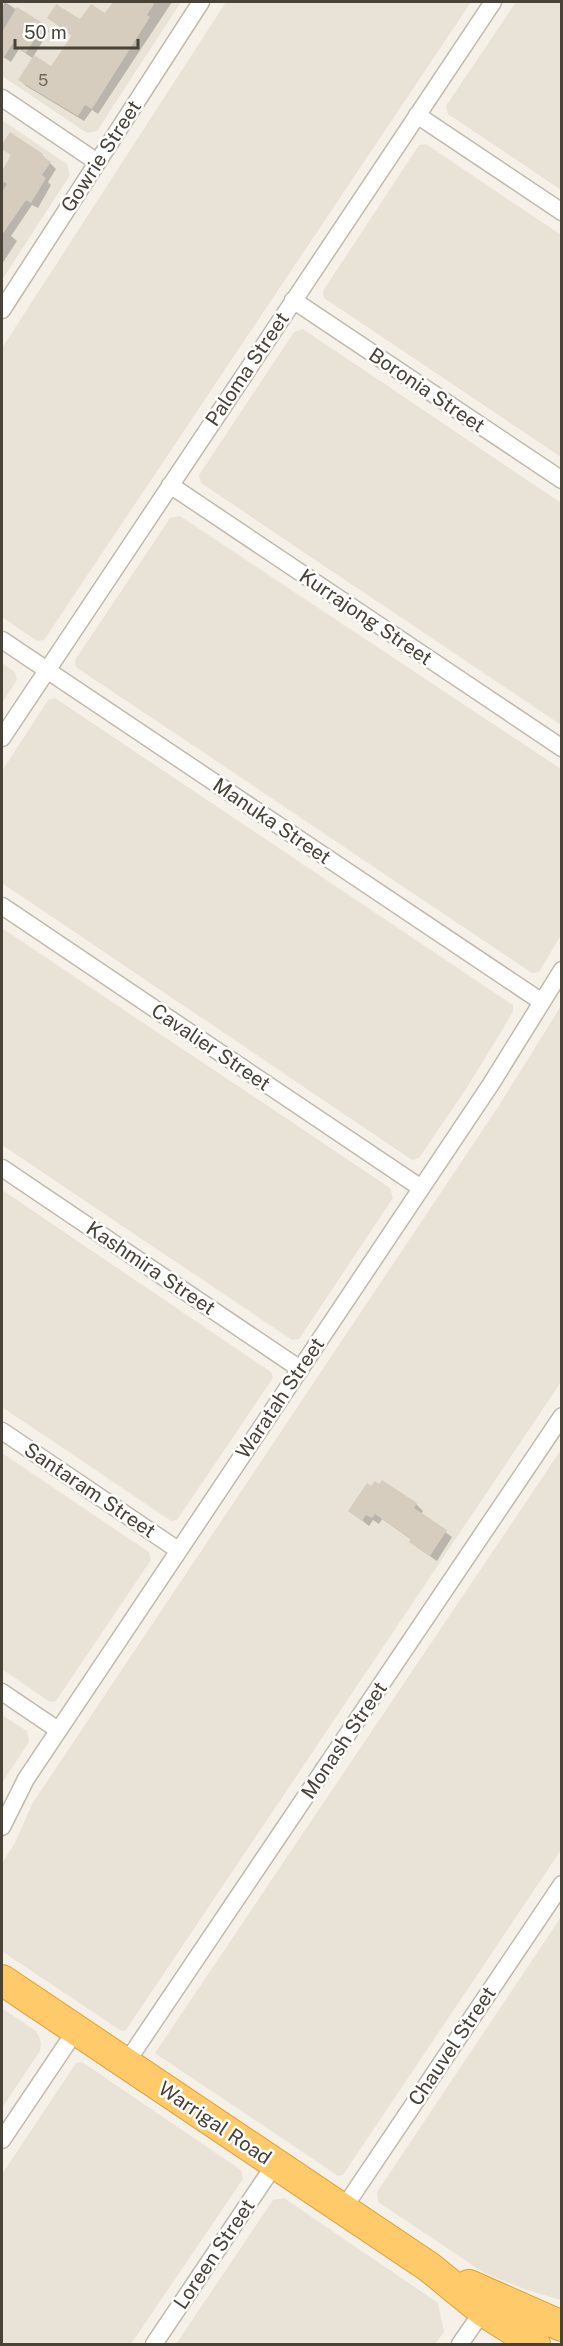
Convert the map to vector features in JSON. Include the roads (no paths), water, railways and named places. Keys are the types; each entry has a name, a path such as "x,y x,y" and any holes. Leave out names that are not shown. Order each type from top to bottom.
{"highway":[{"name":"Warrigal Road","path":"2,1980 429,2267 488,2304 536,2344"},
{"name":"Warrigal Road","path":"488,2304 560,2324"}],"street":[{"name":"Gowrie Street","path":"2,310 201,2"},
{"name":"Paloma Street","path":"2,738 493,2"},
{"path":"2,98 97,162"},
{"path":"417,115 561,212"},
{"name":"Boronia Street","path":"293,300 561,480"},
{"name":"Kurrajong Street","path":"170,485 561,748"},
{"name":"Manuka Street","path":"2,640 542,1002"},
{"name":"Cavalier Street","path":"2,906 421,1188"},
{"name":"Waratah Street","path":"2,1827 22,1786 58,1730 491,1084 561,970"},
{"name":"Kashmira Street","path":"2,1168 300,1369"},
{"name":"Monash Street","path":"126,2063 561,1416"},
{"name":"Santaram Street","path":"2,1431 178,1550"},
{"path":"2,1692 58,1730"},
{"name":"Chauvel Street","path":"343,2209 561,1884"},
{"path":"2,2140 76,2030"},
{"name":"Loreen Street","path":"154,2344 275,2164"},
{"path":"460,2344 488,2304"}]}
